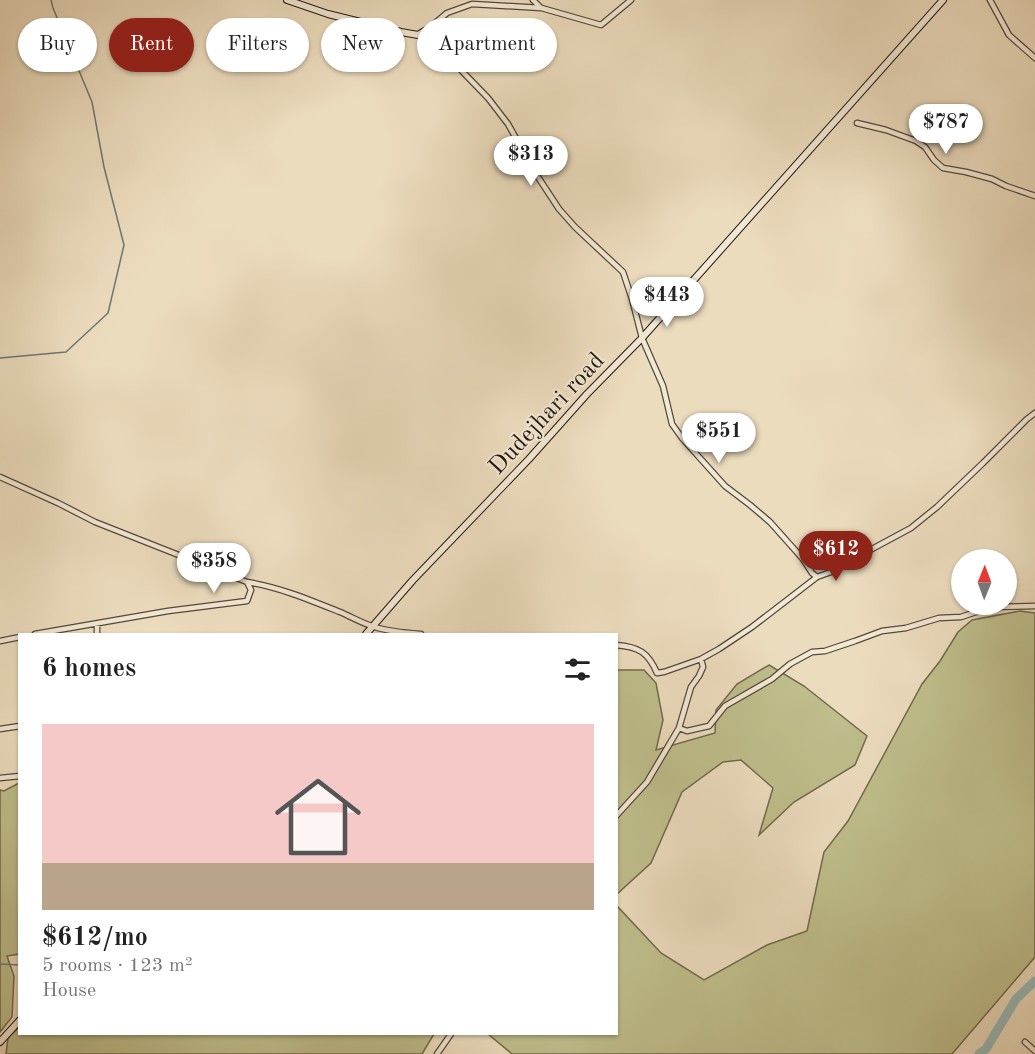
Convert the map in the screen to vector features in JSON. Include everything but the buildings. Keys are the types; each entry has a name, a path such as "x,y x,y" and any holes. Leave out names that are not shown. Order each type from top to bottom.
{"street":[{"path":"287,0 328,14 417,35"},
{"path":"533,0 541,8 538,8"},
{"path":"441,18 447,13 472,4 538,8 601,25 631,0"},
{"name":"Dudejhari road","path":"367,633 413,580 642,338 943,0"},
{"path":"990,0 1009,35 1035,58"},
{"path":"463,72 488,98 508,124 559,209 622,272 642,338 663,386 672,424 725,486 770,522 817,577"},
{"path":"857,123 916,141 925,147 943,168 993,179 1035,196"},
{"path":"618,646 644,652 657,673 701,659 719,649 752,627 817,577 831,572 898,536 923,520 1035,413"},
{"path":"0,477 95,522 247,582 267,585 290,593 373,627 412,633"},
{"path":"41,633 168,611 247,601 251,590 247,582"},
{"path":"679,728 687,731 709,726 725,706 772,679 790,664 812,652 825,651 882,631 906,628 939,618 961,617 991,607 1035,606"},
{"path":"97,624 97,633"},
{"path":"0,641 18,637"},
{"path":"618,814 647,782 679,728 691,687 703,667 701,659"},
{"path":"0,729 18,726"},
{"path":"0,778 18,776"},
{"path":"0,1042 18,1022"},
{"path":"437,1054 450,1035"},
{"path":"1025,1041 1035,1051"}],"shaded area":[{"path":"1020,611 1035,613 1035,957 952,1054 512,1054 489,1035 618,1035 618,907 661,953 704,980 767,945 807,931 824,852 848,821 922,684 958,632 972,620 999,615 1017,615 1017,612"},
{"path":"769,665 804,686 867,736 855,765 794,802 759,835 773,788 741,760 723,762 682,792 651,863 618,893 618,670 644,670 656,683 663,720 656,750 715,733 716,710 737,684"},
{"path":"18,784 18,954 7,956 14,976 12,1017 0,1032 0,790 4,791"},
{"path":"18,1028 18,1035 433,1035 422,1054 6,1054 8,1038"}],"waterway":[{"path":"0,358 66,352 108,313 124,245 104,167 92,102 51,0"},
{"path":"0,964 18,965"},
{"path":"979,1054 986,1049 1016,999 1035,981"}]}
